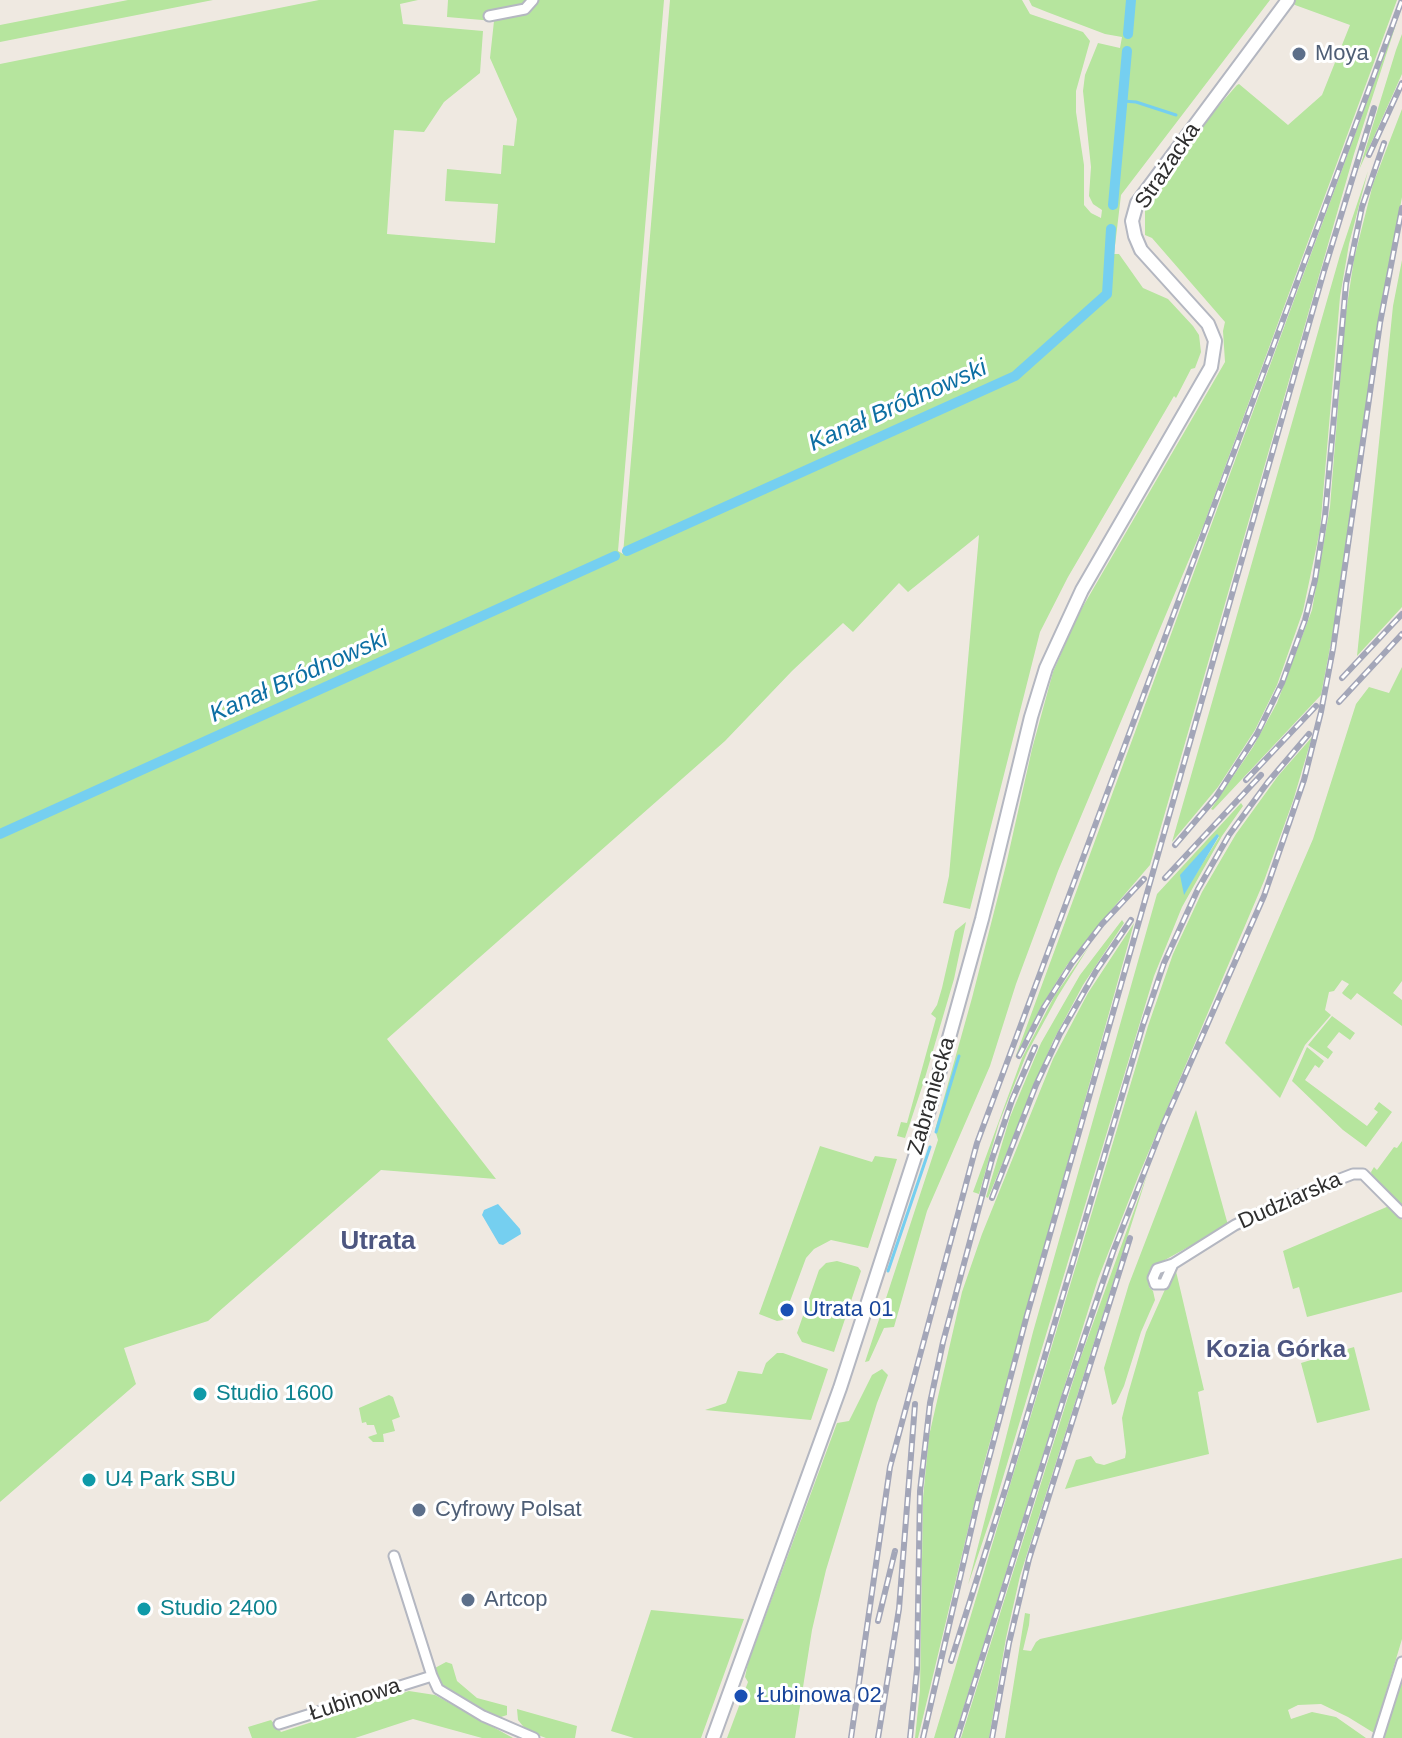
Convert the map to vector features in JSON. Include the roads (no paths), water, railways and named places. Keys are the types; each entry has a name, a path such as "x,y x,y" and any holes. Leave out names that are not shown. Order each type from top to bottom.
{"main road":[{"name":"Strażacka","path":"1157,460 1211,367 1215,341 1208,324 1141,250 1132,221 1137,203 1288,0"},
{"name":"Zabraniecka","path":"713,1738 844,1378 922,1135 982,919 1031,717 1046,668 1082,590 1157,460"}],"street":[{"path":"489,16 525,9 533,0"},
{"name":"Dudziarska","path":"1173,1264 1235,1225 1353,1174 1363,1174 1402,1213"},
{"path":"394,1556 438,1689 483,1716 534,1738"},
{"path":"1378,1738 1402,1662"},
{"name":"Łubinowa","path":"279,1724 432,1676"}],"water":[{"path":"1217,834 1219,836 1184,895 1180,875"},
{"path":"498,1204 521,1234 503,1245 499,1244 482,1215 484,1210"}],"waterway":[{"name":"Kanał Bródnowski","path":"1128,34 1131,0"},
{"name":"Kanał Bródnowski","path":"1113,205 1127,51"},
{"path":"1123,101 1176,115"},
{"name":"Kanał Bródnowski","path":"627,551 1015,376 1107,294 1111,229"},
{"name":"Kanał Bródnowski","path":"0,834 615,556"},
{"path":"936,1132 959,1056"},
{"path":"888,1271 930,1147"}],"railway":[{"path":"851,1738 890,1467 977,1143 1402,0"},
{"path":"1369,155 1402,83"},
{"path":"923,1738 978,1500 1027,1315 1324,271 1374,108"},
{"path":"1175,845 1216,797 1257,734 1282,683 1305,620 1325,516 1346,284 1362,207 1384,143"},
{"path":"957,1738 1113,1252 1163,1125 1264,896 1304,780 1333,649 1380,323 1402,208"},
{"path":"1342,678 1402,614"},
{"path":"1339,702 1402,634"},
{"path":"1246,780 1316,706"},
{"path":"951,1661 1164,963 1198,889 1229,835 1309,734"},
{"path":"1165,878 1261,775"},
{"path":"1019,1056 1044,1007 1072,963 1102,924 1144,879"},
{"path":"992,1198 1036,1085 1060,1034 1096,971 1131,920"},
{"path":"910,1738 917,1669 920,1491 930,1403 943,1342 992,1159 1012,1100 1035,1047"},
{"path":"992,1738 1009,1643 1029,1559 1130,1238"},
{"path":"878,1738 899,1609 915,1404"},
{"path":"878,1621 895,1551"}],"place":[{"name":"Moya","path":"1299,54"},
{"name":"Utrata 01","path":"787,1310"},
{"name":"Studio 1600","path":"200,1394"},
{"name":"U4 Park SBU","path":"89,1480"},
{"name":"Cyfrowy Polsat","path":"419,1510"},
{"name":"Artcop","path":"468,1600"},
{"name":"Studio 2400","path":"144,1609"},
{"name":"Łubinowa 02","path":"741,1696"}],"district":[{"name":"Utrata","path":"378,1242"},
{"name":"Kozia Górka","path":"1276,1350"}]}
